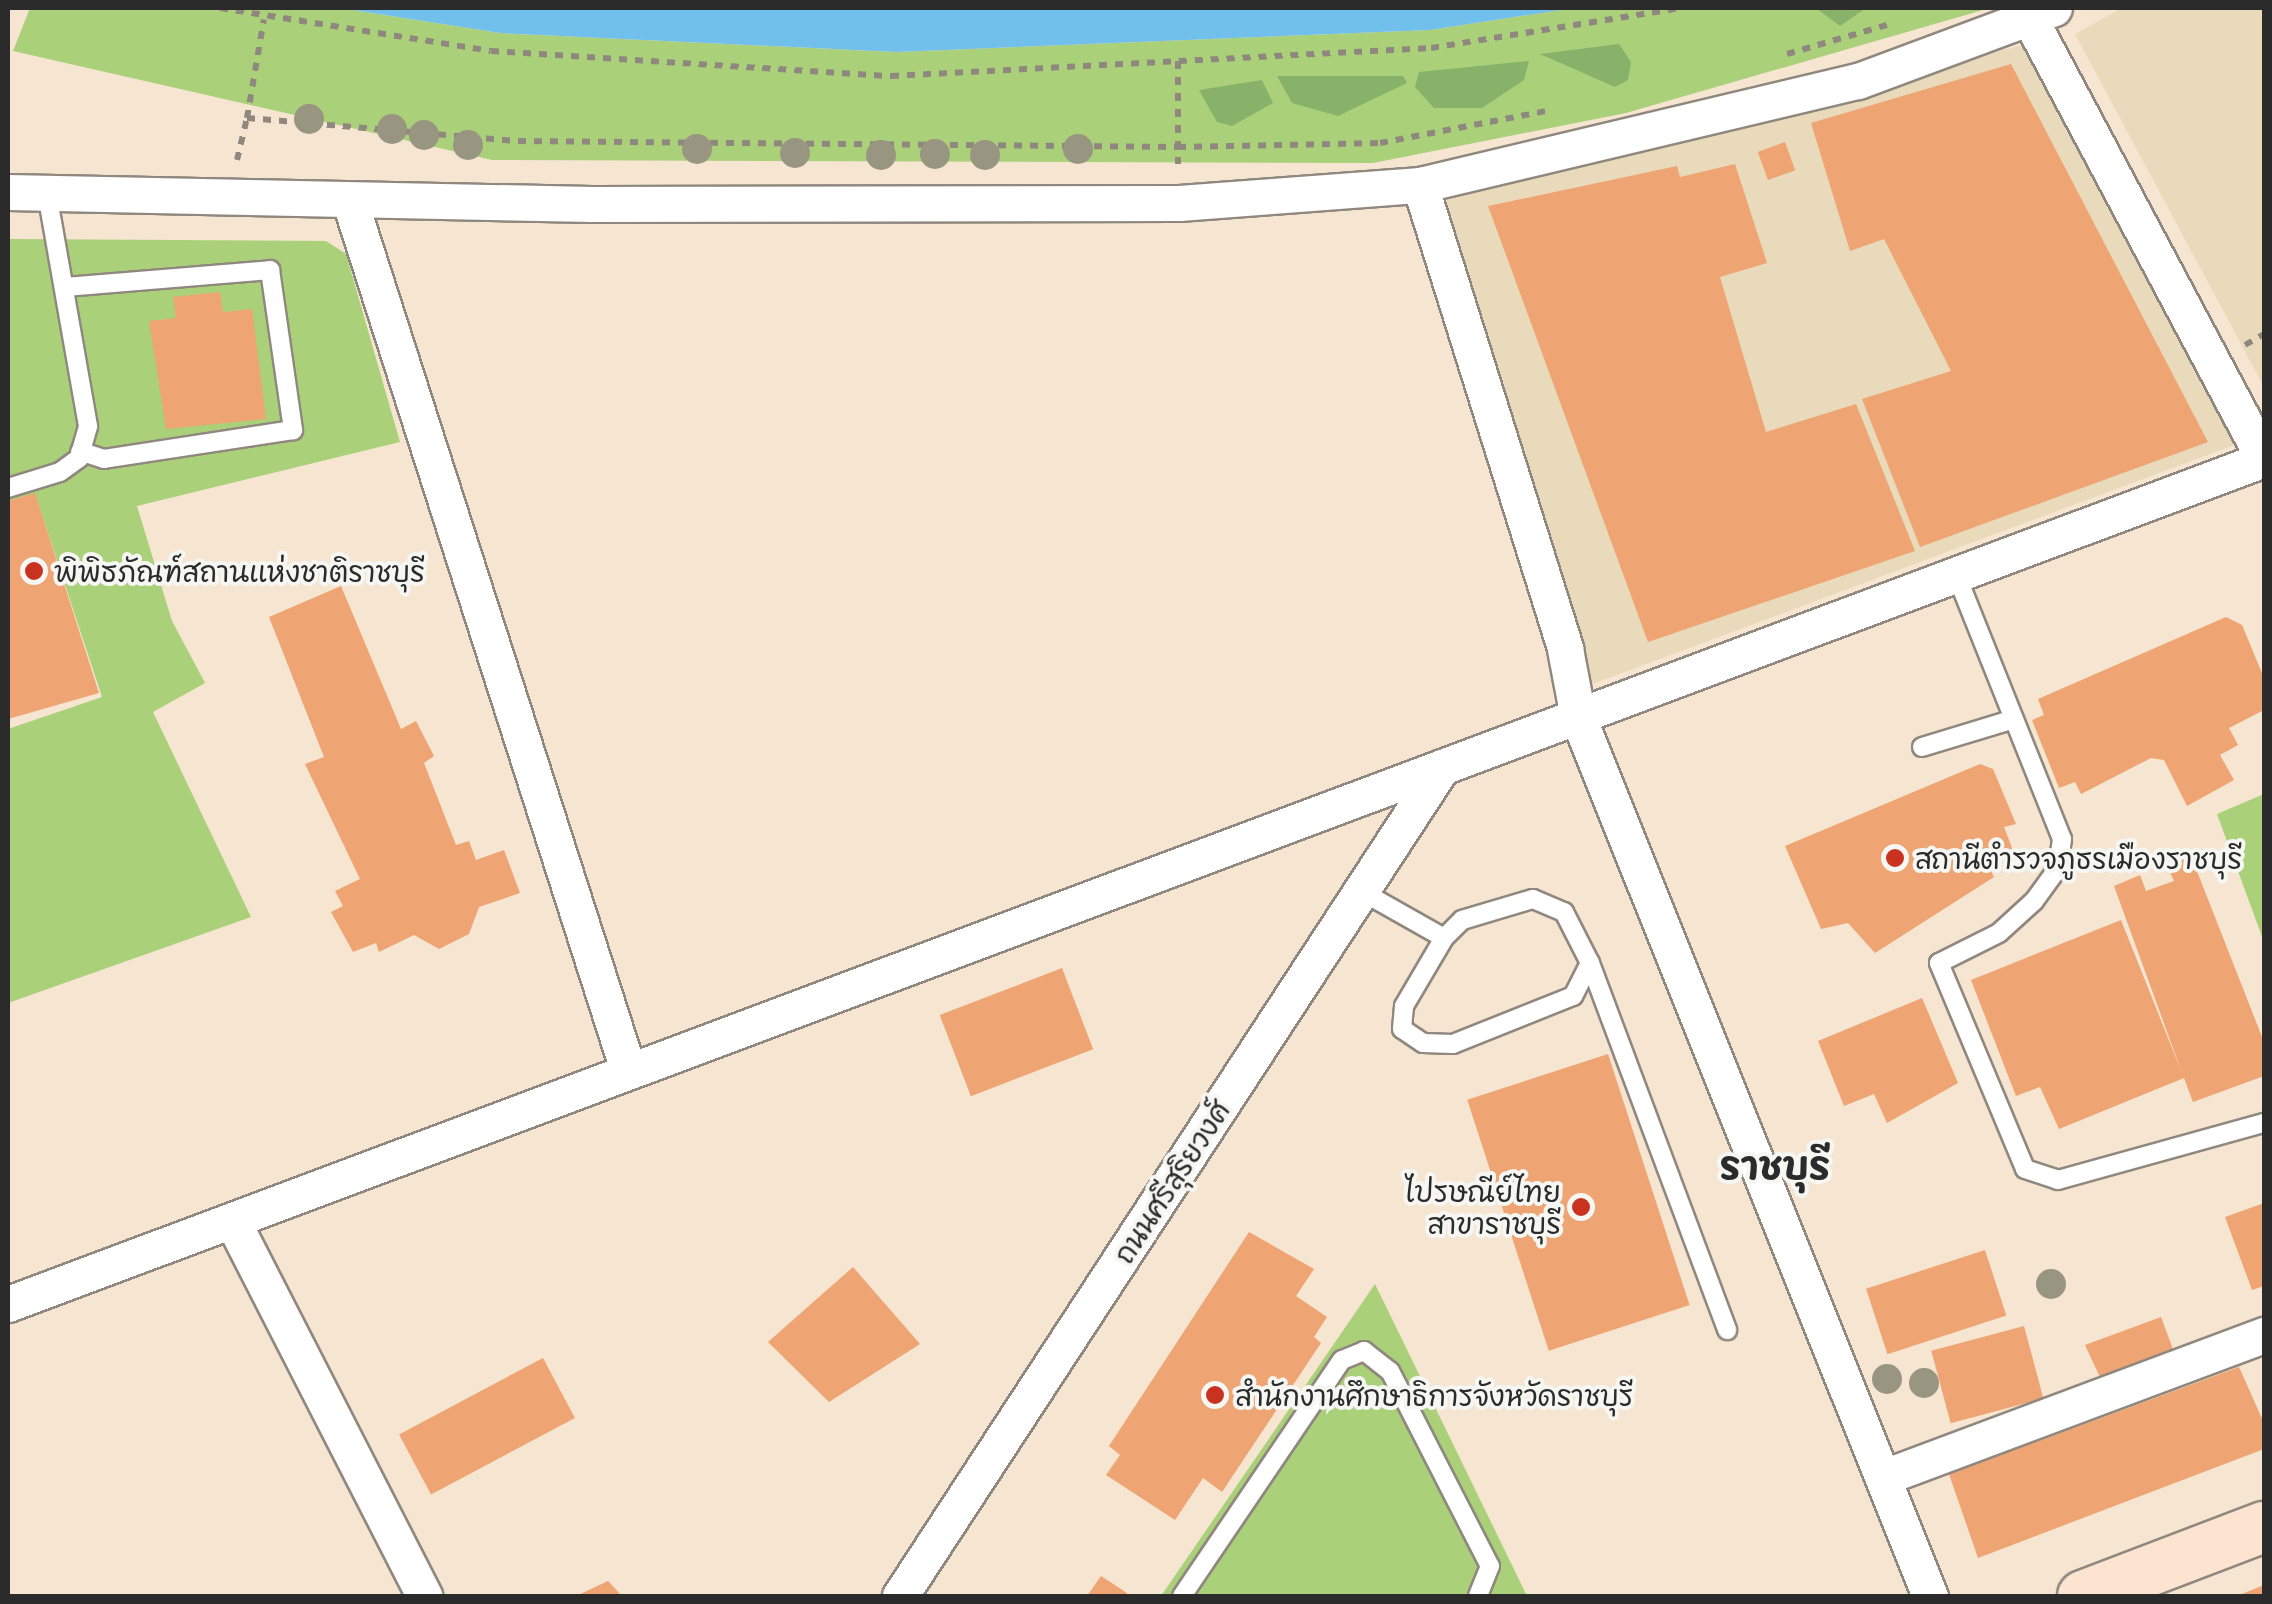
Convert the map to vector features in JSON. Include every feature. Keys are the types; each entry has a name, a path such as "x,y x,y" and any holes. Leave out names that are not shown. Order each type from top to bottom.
{"main road":[{"path":"2083,1596 2264,1527"}],"street":[{"path":"8,192 350,202 1178,203 1420,185 1858,81 2042,14 2264,459 1958,578 627,1067 234,1222 8,1304"},
{"path":"1420,185 1565,648 1578,717 1930,1596"},
{"path":"350,202 627,1067"},
{"name":"ถนนศรีสุริยวงศ์","path":"900,1596 1442,767"},
{"path":"234,1222 424,1596"},
{"path":"1884,1477 2264,1335"}],"lane":[{"path":"8,488 60,472 80,452 88,426 48,193"},
{"path":"64,288 270,270 293,430 104,460 80,452"},
{"path":"1958,578 2062,839 2058,868 2000,932 1940,963 2025,1169 2058,1180 2264,1123"},
{"path":"1922,746 2014,719"},
{"path":"1361,892 1444,938"},
{"path":"1590,963 1572,996 1453,1044 1423,1043 1402,1029 1404,1006 1444,938 1462,920 1532,900 1564,912 1590,963 1727,1330"},
{"path":"1182,1596 1342,1360 1364,1350 1390,1371 1490,1566 1478,1596"}],"path":[{"path":"220,8 264,20 491,51 757,72 891,76 1431,48 1681,8"},
{"path":"1780,56 1908,18"},
{"path":"230,196 264,20"},
{"path":"1178,61 1178,147"},
{"path":"247,118 518,142 1178,147 1380,143 1572,106"}],"shaded area":[{"path":"2122,8 2264,8 2264,387 2075,34"},
{"path":"2026,44 2237,444 1587,686 1440,202"}],"green space":[{"path":"30,8 340,8 500,33 896,52 1430,30 1574,8 1990,8 1626,113 1373,163 492,160 13,51"},
{"path":"1816,8 1866,8 1840,26"},
{"path":"1619,44 1631,62 1628,80 1615,87 1540,54"},
{"path":"1529,61 1524,80 1482,108 1434,108 1415,87 1419,72"},
{"path":"1277,76 1403,76 1407,83 1338,116 1292,103"},
{"path":"1262,80 1273,103 1232,126 1217,122 1199,90"},
{"path":"8,239 326,241 346,254 400,442 137,506 172,621 205,683 153,712 251,917 8,1003 8,729 102,697 38,503 8,508"},
{"path":"2264,794 2264,942 2217,814"},
{"path":"1375,1284 1527,1596 1161,1596"}],"water":[{"path":"340,8 1574,8 1430,30 896,52 500,33"}],"building":[{"path":"2011,64 2208,442 1920,547 1862,399 1951,371 1884,239 1850,251 1811,123"},
{"path":"1785,142 1795,170 1768,180 1758,152"},
{"path":"1735,164 1767,263 1720,277 1766,432 1856,404 1915,551 1648,642 1488,206 1677,166 1680,177"},
{"path":"220,292 223,312 252,309 266,419 166,429 149,321 176,318 173,297"},
{"name":"พิพิธภัณฑ์สถานแห่งชาติราชบุรี","path":"35,493 99,693 8,719 8,501"},
{"path":"341,586 401,729 416,721 434,756 424,763 456,845 469,841 476,860 504,850 520,893 479,907 469,934 439,949 414,935 379,952 376,943 353,952 331,912 343,906 335,891 360,879 305,764 324,757 269,617"},
{"path":"2226,617 2242,625 2264,678 2264,710 2229,728 2238,745 2220,755 2234,780 2187,806 2164,760 2151,758 2081,794 2075,782 2059,788 2032,720 2044,715 2038,699"},
{"name":"สถานีตำรวจภูธรเมืองราชบุรี","path":"1980,764 1993,769 2016,824 2004,827 2014,853 1987,863 1994,877 1875,953 1848,923 1821,929 1785,846"},
{"path":"2191,856 2264,1042 2264,1076 2193,1102 2184,1078 2059,1129 2040,1087 2016,1096 1971,980 2121,920 2182,1073 2114,886 2140,875 2146,891 2174,881 2167,865"},
{"path":"1062,968 1093,1049 971,1096 940,1015"},
{"path":"1922,998 1958,1083 1887,1123 1874,1094 1844,1106 1818,1041"},
{"name":"ไปรษณีย์ไทย สาขาราชบุรี","path":"1608,1054 1690,1305 1549,1351 1467,1100"},
{"path":"2264,1203 2264,1286 2252,1290 2225,1217"},
{"name":"สำนักงานศึกษาธิการจังหวัดราชบุรี","path":"1249,1232 1314,1269 1296,1296 1327,1317 1314,1337 1321,1343 1222,1492 1203,1478 1175,1520 1106,1475 1120,1455 1109,1446"},
{"path":"1985,1250 2006,1316 1887,1354 1866,1289"},
{"path":"853,1267 920,1344 829,1402 768,1342"},
{"path":"2161,1317 2174,1352 2105,1388 2085,1345"},
{"path":"2024,1326 2043,1398 1951,1423 1931,1351"},
{"path":"543,1358 575,1418 431,1495 399,1435"},
{"path":"2239,1367 2264,1423 2264,1449 1978,1558 1949,1474"},
{"path":"1101,1576 1127,1593 1087,1596"},
{"path":"608,1581 622,1596 576,1596"},
{"path":"2264,1585 2264,1596 2237,1596"}],"place":[{"name":"พิพิธภัณฑ์สถานแห่งชาติราชบุรี","path":"34,571"},
{"name":"สถานีตำรวจภูธรเมืองราชบุรี","path":"1895,858"},
{"name":"ไปรษณีย์ไทย สาขาราชบุรี","path":"1581,1207"},
{"name":"สำนักงานศึกษาธิการจังหวัดราชบุรี","path":"1215,1395"}],"district":[{"name":"ราชบุรี","path":"1775,1164"}]}
